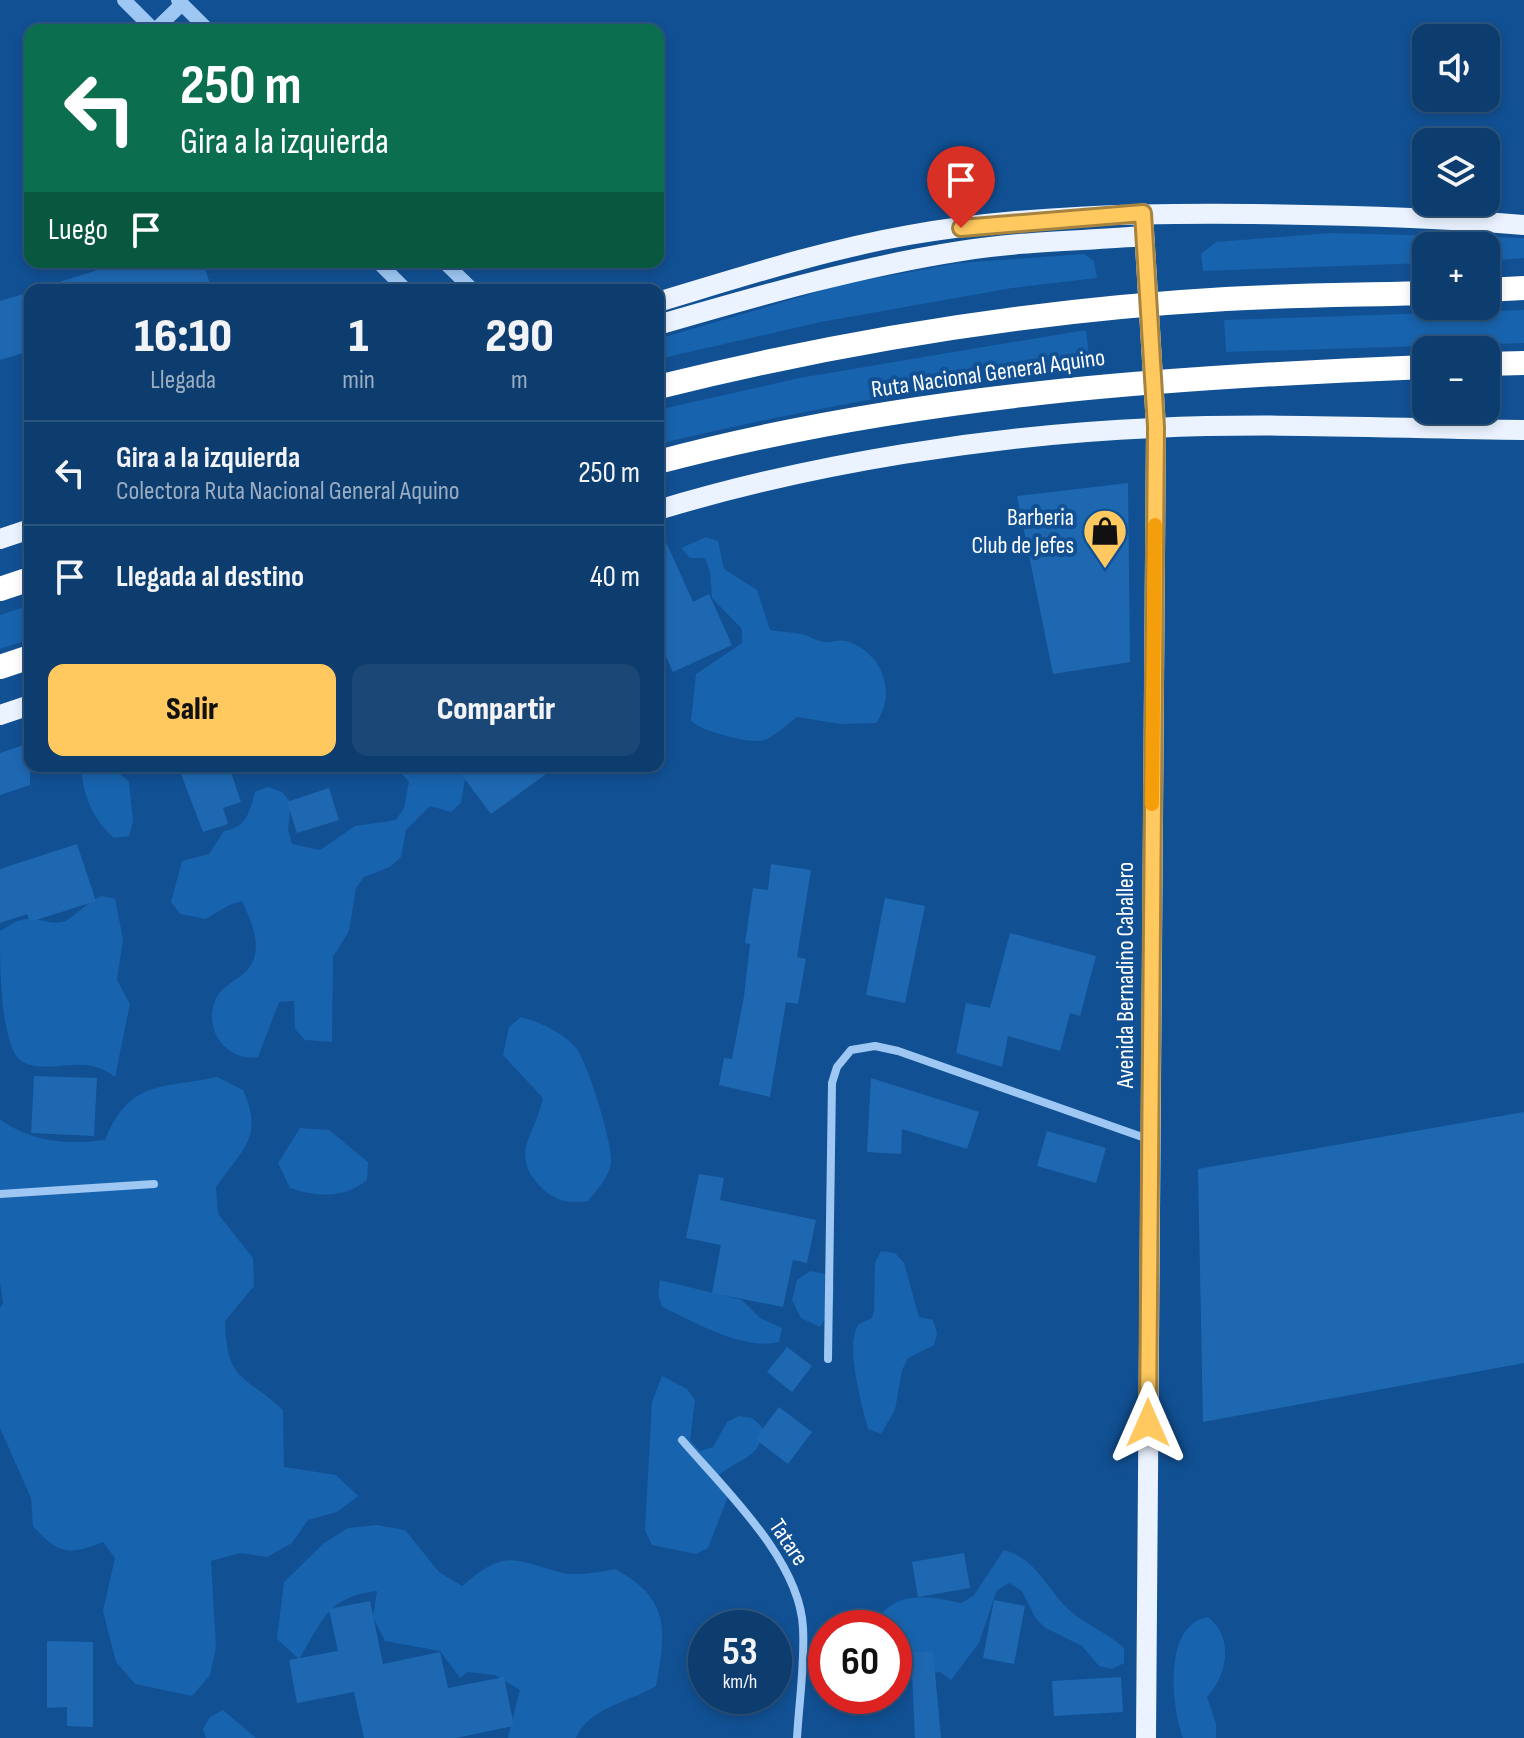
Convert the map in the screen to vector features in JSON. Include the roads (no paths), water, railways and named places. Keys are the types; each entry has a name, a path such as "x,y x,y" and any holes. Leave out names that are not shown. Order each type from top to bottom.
{"highway":[{"path":"1500,289 1524,288"},
{"name":"Ruta Nacional General Aquino","path":"664,386 879,340 1062,315 1226,299 1412,293"},
{"path":"1500,364 1524,363"},
{"name":"Ruta Nacional General Aquino","path":"664,460 710,448 936,404 1091,386 1239,374 1412,368"},
{"path":"0,589 24,581"},
{"path":"0,667 24,659"}],"main road":[{"path":"664,300 822,253 910,235 1001,223 1143,213 1429,217 1524,225"},
{"name":"Avenida Bernadino Caballero","path":"1143,213 1156,427 1146,1738"},
{"path":"664,323 782,289 905,260 965,250 1144,236"},
{"path":"664,509 876,460 1051,434 1156,427 1524,430"},
{"path":"0,539 24,531"},
{"path":"0,715 24,707"}],"street":[{"path":"124,0 148,24"},
{"path":"160,24 180,2 202,24"},
{"path":"384,268 400,284"},
{"path":"450,268 467,284"},
{"path":"828,1359 832,1083 837,1067 851,1050 875,1046 898,1051 1150,1139"},
{"path":"0,1194 154,1184"},
{"name":"Tatare","path":"682,1440 758,1530 793,1583 803,1626 797,1738"}],"place":[{"name":"Barberia Club de Jefes","path":"1105,570"}]}
